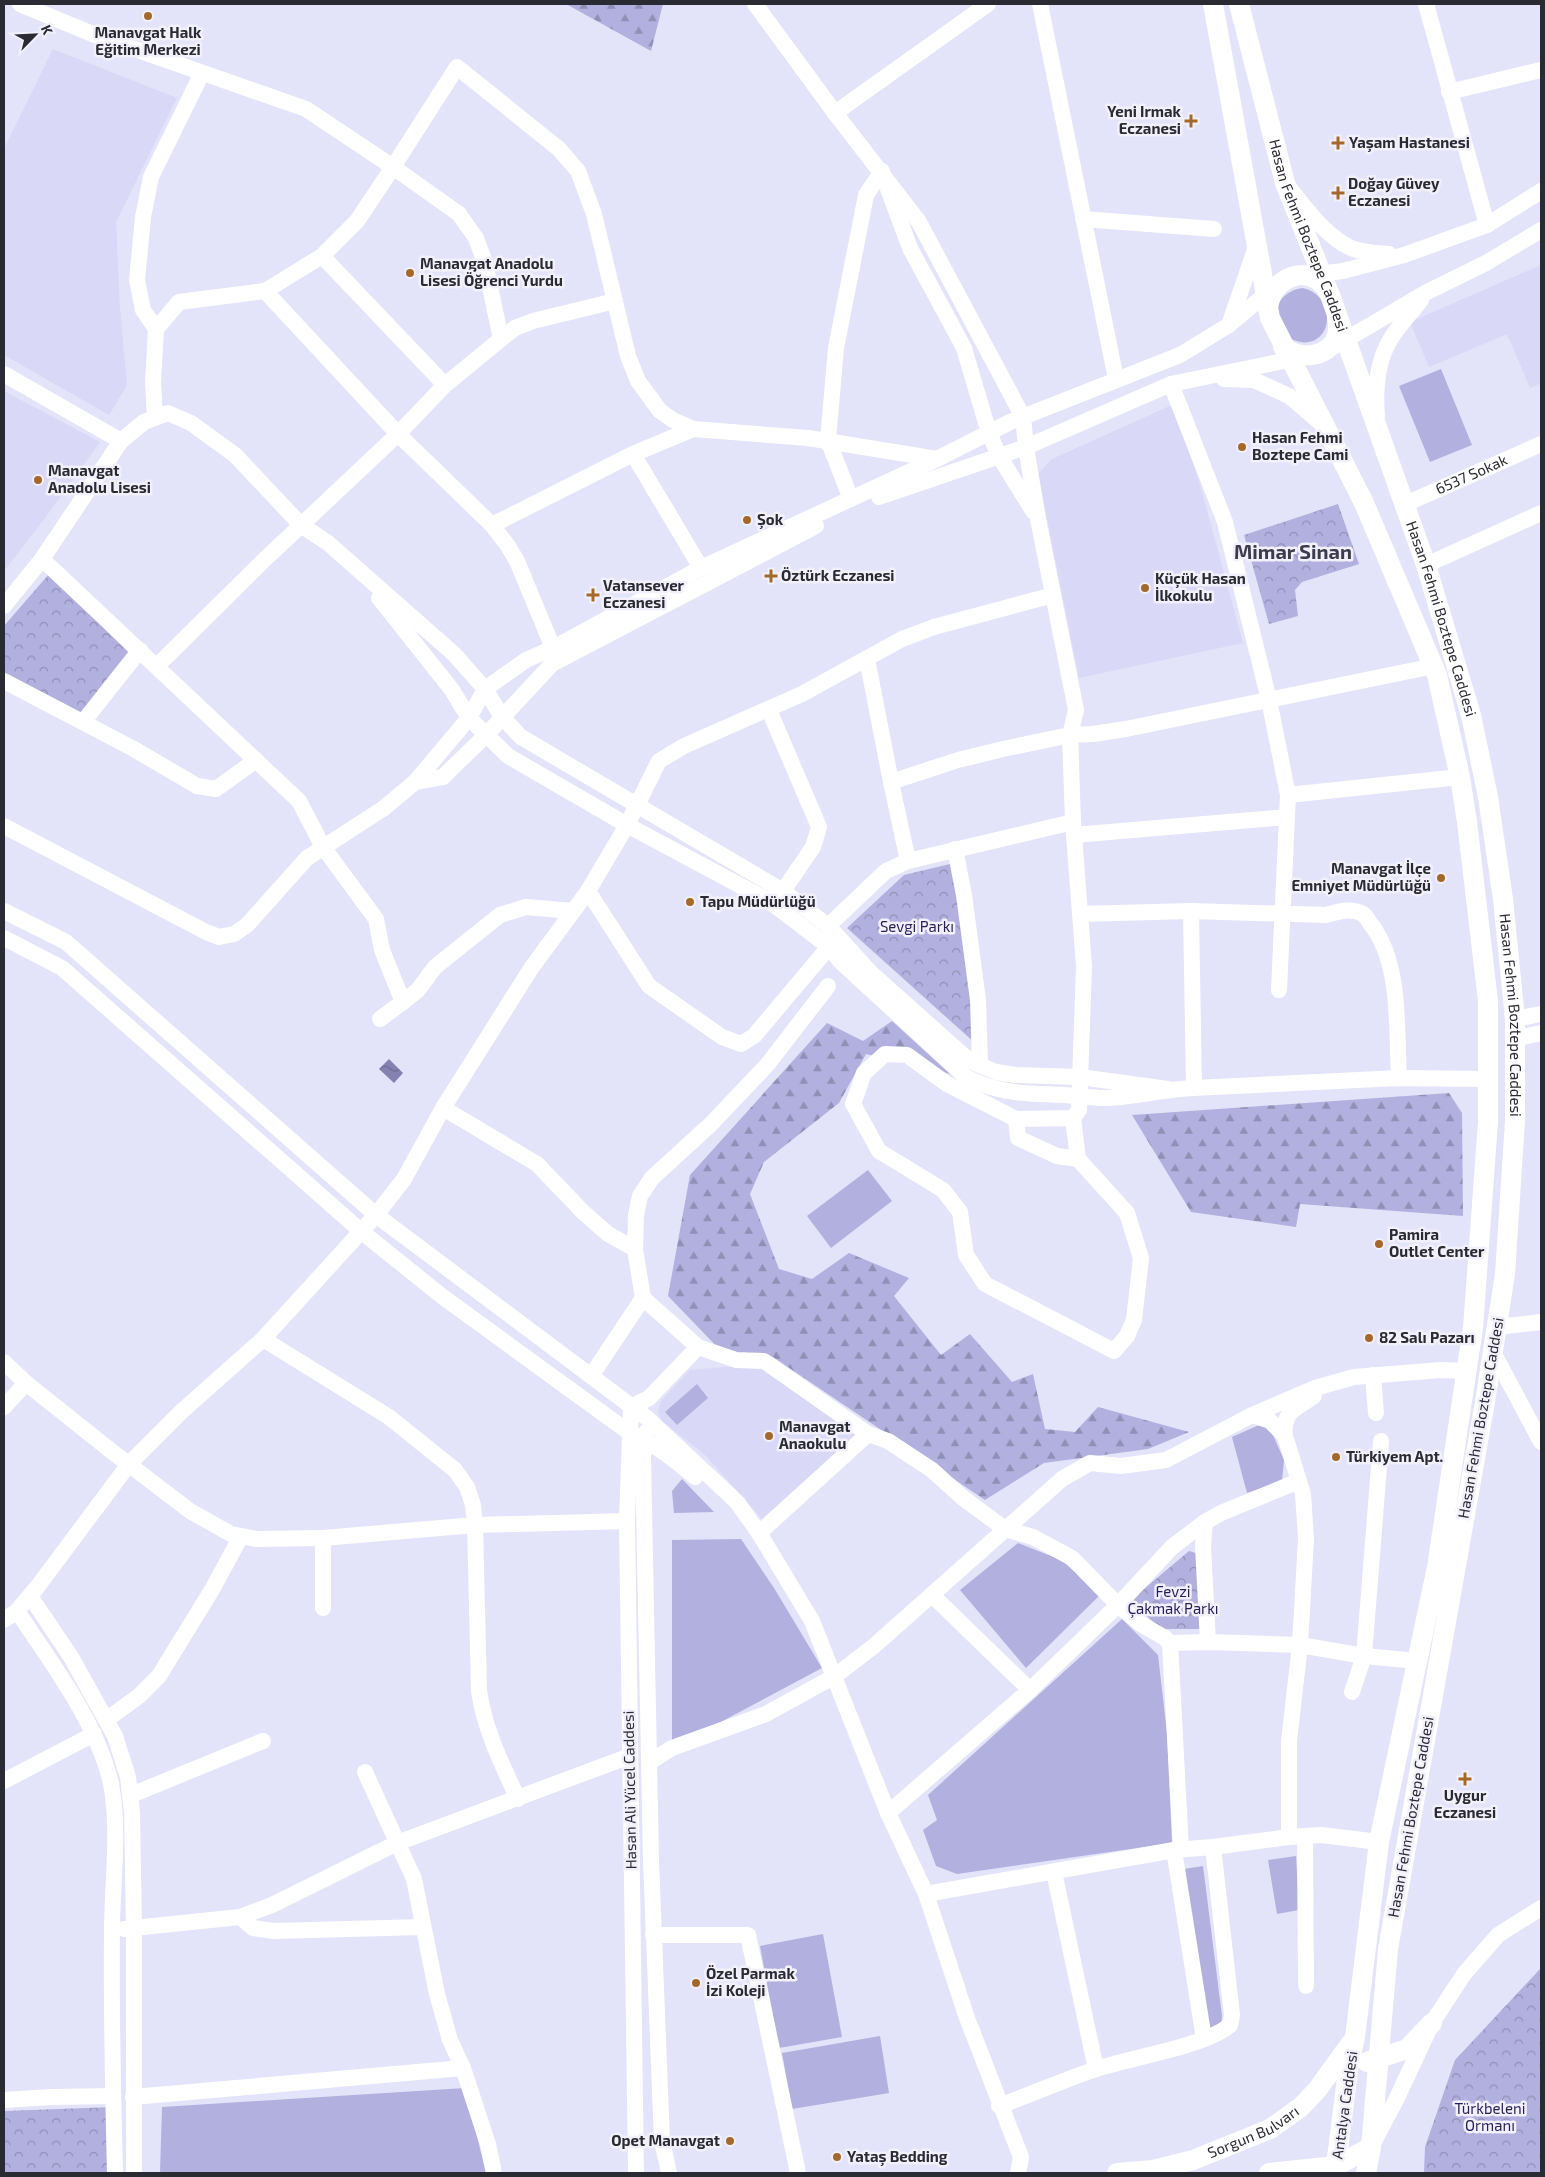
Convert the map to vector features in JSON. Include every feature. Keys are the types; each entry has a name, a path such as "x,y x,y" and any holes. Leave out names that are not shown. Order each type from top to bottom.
{"main road":[{"name":"Hasan Fehmi Boztepe Caddesi","path":"1213,4 1256,247 1271,296 1292,354 1323,425 1364,504 1434,666 1460,777 1478,902 1488,1001 1488,1122 1473,1328 1437,1566 1379,1842 1355,2037"},
{"name":"Hasan Fehmi Boztepe Caddesi","path":"1239,4 1285,183 1314,275 1333,303 1379,430 1403,504 1426,565 1471,715 1488,797 1503,899 1515,1019 1515,1121 1505,1274 1388,1949 1378,2057"},
{"path":"1271,296 1297,275 1314,275"},
{"path":"1292,354 1314,356 1324,352 1332,344 1337,334 1338,323 1333,303"},
{"path":"1317,2090 1348,2071 1378,2057 1407,2049 1432,2023"},
{"name":"Antalya Caddesi","path":"1336,2169 1348,2071 1355,2037"},
{"name":"Sorgun Bulvarı","path":"1117,2173 1153,2170 1193,2160 1270,2129 1301,2107 1317,2090 1355,2037"},
{"name":"Antalya Caddesi","path":"1366,2173 1371,2147 1378,2057"},
{"path":"1269,2173 1336,2169 1371,2147"}],"street":[{"path":"20,4 95,35 306,109 393,167 459,214 476,238 484,263 501,339"},
{"path":"755,4 835,113 882,171 919,222 1024,417 1026,447 1038,519 1076,710 1070,735 1073,829 1084,966 1079,1110 1073,1118 1078,1159 1127,1213 1141,1258 1134,1320 1127,1336 1114,1351 985,1284 966,1255 960,1212 943,1190 878,1151 853,1104 864,1073 885,1054 907,1055 947,1084 1016,1119 1073,1118"},
{"path":"835,113 988,4"},
{"path":"1040,4 1116,379"},
{"path":"1426,4 1487,225"},
{"path":"155,418 153,382 156,329 179,302 265,291 322,256 357,221 457,67 559,149 578,171 594,214 628,356 638,381 660,411 673,420 693,428 828,440 937,459"},
{"path":"1449,92 1541,70"},
{"path":"156,329 143,310 137,280 142,217 151,177 202,73"},
{"path":"882,171 910,248 964,348 989,433 998,456 1038,519"},
{"path":"851,499 828,440 836,348 866,195 882,171"},
{"path":"1285,183 1320,224 1350,247 1366,252 1404,255"},
{"path":"1314,275 1343,271 1404,255 1487,225 1541,192"},
{"path":"1083,219 1214,229"},
{"path":"1324,352 1427,292 1486,263 1541,230"},
{"path":"1228,325 1256,247"},
{"path":"322,256 445,385"},
{"path":"265,291 398,434 492,525 508,546 516,561 553,648"},
{"path":"1379,430 1376,394 1383,355 1390,340 1427,292"},
{"path":"4,826 206,932 220,937 234,934 247,924 307,858 384,808 415,782 469,718 485,689 526,660 553,648 701,568 989,433 1116,379 1180,355 1271,296"},
{"path":"157,666 301,525 398,434 445,385 501,339 515,328 532,321 615,300"},
{"path":"415,782 443,777 485,736 552,664 847,511 888,493 1026,447 1172,384 1292,354"},
{"path":"4,374 121,441"},
{"path":"1196,377 1254,380 1289,396 1323,425"},
{"path":"1172,384 1225,522 1269,700 1288,795 1279,990"},
{"path":"4,606 42,559 121,441 144,422 168,414 191,423 235,455 301,525 328,543 454,654 485,689 502,717 521,737 783,891 828,926 871,973 964,1056 980,1065 996,1072 1016,1076 1080,1077 1168,1089 1399,1078 1488,1079"},
{"path":"492,525 633,454 693,428"},
{"name":"6537 Sokak","path":"1403,504 1541,444"},
{"path":"633,454 701,568"},
{"path":"1426,565 1541,514"},
{"path":"328,543 388,608 452,690 469,718 485,736 508,756 627,825 769,901 829,947 840,961 966,1077 986,1087 1010,1092 1106,1098 1150,1094 1168,1089"},
{"path":"42,559 299,801 324,847 376,919 382,950 403,1002"},
{"path":"115,2173 112,1931 115,1830 110,1784 94,1734 74,1700 10,1616 30,1596 129,1464 182,1411 263,1339 362,1232 404,1179 443,1108 532,967 588,891 627,825 659,761 684,746 769,710 902,639 934,627 1053,595"},
{"path":"83,722 140,650"},
{"path":"867,659 908,861"},
{"path":"891,782 958,760 1070,735 1126,729 1434,666"},
{"path":"4,681 83,722 197,786 216,788 256,760"},
{"path":"769,710 819,827 813,847 783,891"},
{"path":"1288,795 1460,777"},
{"path":"828,926 886,871 908,861 955,849 1073,829 1287,818"},
{"path":"955,849 964,895 978,1000 980,1065"},
{"path":"588,891 649,986 722,1037 741,1044 754,1036 829,947"},
{"path":"380,1019 418,990 435,967 500,915 526,907 573,911"},
{"path":"1080,914 1191,911 1283,912 1326,915 1347,910 1364,914 1378,932 1390,961 1394,991 1399,1078"},
{"path":"4,911 66,942 376,1215 647,1418 737,1502 759,1533 812,1621 888,1813 926,1894 967,2018 1021,2157 1018,2173"},
{"path":"1191,911 1194,1088"},
{"path":"4,938 62,968 362,1232 442,1297 682,1465 759,1533"},
{"path":"828,986 767,1065 711,1124 652,1178 640,1196 636,1215 635,1249 643,1298 698,1348 736,1360 764,1361 868,1434 888,1441 932,1470 963,1498 1005,1529 1033,1537 1072,1558 1118,1605 1141,1624 1170,1643 1208,1642 1300,1645 1364,1656 1417,1661"},
{"path":"1515,1019 1541,1014"},
{"path":"1514,1039 1541,1033"},
{"path":"443,1108 537,1164 583,1212 608,1234 635,1249"},
{"path":"1016,1119 1018,1138 1057,1156 1078,1159"},
{"path":"591,1376 643,1298"},
{"path":"1497,1327 1541,1322"},
{"path":"263,1339 389,1417 455,1470 467,1487 473,1505 475,1526 481,1706 490,1741 518,1799"},
{"path":"631,1407 649,1398 698,1348"},
{"path":"1493,1352 1541,1442"},
{"path":"4,1362 26,1383 190,1511 231,1534 256,1539 323,1538 475,1526 626,1521"},
{"path":"650,1762 672,1748 766,1714 835,1676 874,1646 1062,1479 1090,1463 1121,1466 1166,1460 1252,1415 1315,1388 1354,1377 1441,1370 1467,1371"},
{"path":"1373,1376 1376,1413"},
{"path":"4,1407 26,1383"},
{"path":"1306,1986 1289,1741 1300,1645 1306,1538 1303,1494 1285,1436 1284,1422 1286,1416 1330,1384"},
{"name":"Hasan Ali Yücel Caddesi","path":"636,2173 626,1521 638,1436 647,1418 649,1398"},
{"name":"Hasan Ali Yücel Caddesi","path":"631,1407 643,1466 653,1935 662,2141 669,2173"},
{"path":"1252,1415 1270,1421 1285,1436"},
{"path":"759,1533 868,1434"},
{"path":"1352,1692 1364,1656 1381,1441"},
{"path":"888,1813 1030,1690 1118,1605 1172,1547 1204,1522 1221,1512 1299,1481"},
{"path":"1204,1522 1203,1546 1208,1642"},
{"path":"106,1720 139,1696 159,1676 213,1588 241,1536"},
{"path":"323,1538 323,1608"},
{"path":"932,1595 1030,1690"},
{"path":"30,1596 72,1657 106,1720 121,1750 131,1795 134,1928 134,2173"},
{"path":"1170,1643 1178,1850 1204,2039"},
{"path":"4,1781 94,1734"},
{"path":"131,1795 263,1741"},
{"path":"112,1931 240,1917 287,1898 397,1843 630,1756"},
{"path":"365,1772 414,1879 437,1994 450,2040 463,2068 488,2144 494,2173"},
{"path":"926,1894 1178,1850 1212,1848 1297,1836 1321,1835 1379,1842"},
{"path":"1000,2106 1096,2069 1204,2039 1223,2032 1230,2025 1232,2015 1212,1848"},
{"path":"1054,1872 1096,2069"},
{"path":"1371,2147 1396,2100 1432,2023 1464,1974 1498,1935 1541,1908"},
{"path":"240,1917 253,1928 272,1931 424,1927"},
{"path":"653,1935 748,1935 798,2173"},
{"path":"133,2097 463,2068"},
{"path":"4,2100 113,2096"}],"shaded area":[{"path":"53,49 177,98 116,222 120,308 127,385 109,415 4,355 4,149"},
{"path":"1541,265 1541,383 1530,388 1507,334 1429,367 1410,322"},
{"name":"Manavgat Anadolu Lisesi","path":"4,391 100,442 4,571"},
{"name":"Küçük Hasan İlkokulu","path":"1172,405 1199,481 1243,643 1079,678 1038,474 1052,459"},
{"name":"Manavgat Anaokulu","path":"756,1364 863,1431 763,1520 705,1455 662,1421 658,1412 660,1402 690,1370"}],"green space":[{"path":"566,4 663,4 651,51"},
{"path":"1303,288 1315,294 1323,303 1327,313 1327,324 1323,333 1315,340 1305,342 1291,339 1280,324 1277,315 1277,309 1282,299 1291,292"},
{"path":"1441,369 1472,445 1430,462 1399,386"},
{"path":"1338,504 1359,564 1302,582 1295,590 1298,616 1269,624 1244,535"},
{"path":"49,574 129,653 84,714 4,673 4,626"},
{"name":"Sevgi Parkı","path":"954,863 976,1044 847,928 904,875"},
{"path":"892,1021 950,1074 866,1054 839,1103 764,1162 750,1194 779,1269 812,1279 849,1253 909,1278 894,1296 941,1355 970,1334 1012,1382 1033,1374 1045,1429 1075,1432 1098,1407 1189,1432 1148,1449 1044,1463 985,1500 773,1357 724,1354 668,1296 690,1175 827,1023 863,1041"},
{"path":"1449,1093 1462,1113 1463,1216 1300,1204 1296,1227 1191,1212 1132,1115"},
{"path":"868,1170 892,1201 831,1248 807,1216"},
{"path":"697,1384 708,1398 677,1425 665,1412"},
{"path":"1259,1425 1269,1426 1284,1460 1282,1481 1247,1493 1232,1437"},
{"path":"682,1479 714,1512 674,1513 672,1491"},
{"path":"741,1539 774,1588 822,1668 672,1748 672,1540"},
{"path":"1018,1543 1061,1560 1101,1594 1026,1668 960,1590"},
{"name":"Fevzi Çakmak Parkı","path":"1189,1551 1196,1553 1204,1629 1160,1629 1131,1600"},
{"path":"1122,1619 1158,1655 1167,1733 1172,1843 957,1874 936,1866 923,1830 937,1820 928,1795"},
{"path":"1296,1856 1299,1910 1277,1914 1268,1860"},
{"path":"1203,1866 1222,2016 1221,2026 1210,2031 1184,1869"},
{"path":"823,1934 842,2037 779,2048 760,1946"},
{"name":"Türkbeleni Ormanı","path":"1541,1968 1541,2173 1424,2173 1425,2147 1455,2060"},
{"path":"880,2036 889,2093 792,2109 782,2053"},
{"path":"465,2088 486,2173 160,2173 162,2107"},
{"path":"114,2107 111,2173 4,2173 4,2111"}],"water":[{"path":"389,1059 403,1073 394,1083 379,1069"}],"place":[{"name":"Manavgat Halk Eğitim Merkezi","path":"148,16"},
{"name":"Yeni Irmak Eczanesi","path":"1191,121"},
{"name":"Yaşam Hastanesi","path":"1338,143"},
{"name":"Doğay Güvey Eczanesi","path":"1338,193"},
{"name":"Manavgat Anadolu Lisesi Öğrenci Yurdu","path":"410,273"},
{"name":"Hasan Fehmi Boztepe Cami","path":"1242,447"},
{"name":"Manavgat Anadolu Lisesi","path":"38,480"},
{"name":"Şok","path":"747,520"},
{"name":"Öztürk Eczanesi","path":"771,576"},
{"name":"Küçük Hasan İlkokulu","path":"1145,588"},
{"name":"Vatansever Eczanesi","path":"593,595"},
{"name":"Manavgat İlçe Emniyet Müdürlüğü","path":"1441,878"},
{"name":"Tapu Müdürlüğü","path":"690,902"},
{"name":"Pamira Outlet Center","path":"1379,1244"},
{"name":"82 Salı Pazarı","path":"1369,1338"},
{"name":"Manavgat Anaokulu","path":"769,1436"},
{"name":"Türkiyem Apt.","path":"1336,1457"},
{"name":"Uygur Eczanesi","path":"1465,1779"},
{"name":"Özel Parmak İzi Koleji","path":"696,1983"},
{"name":"Opet Manavgat","path":"730,2141"},
{"name":"Yataş Bedding","path":"837,2157"}],"district":[{"name":"Mimar Sinan","path":"1293,552"}]}
